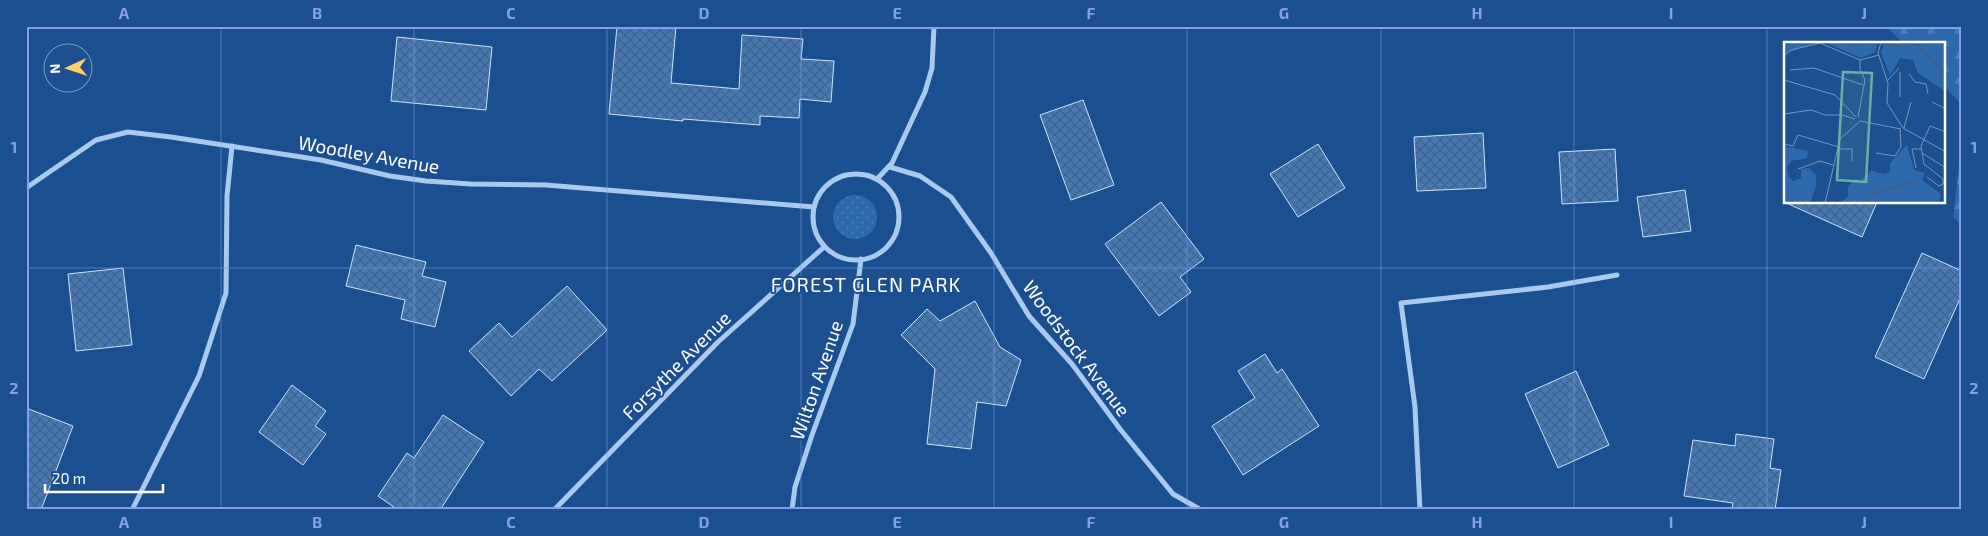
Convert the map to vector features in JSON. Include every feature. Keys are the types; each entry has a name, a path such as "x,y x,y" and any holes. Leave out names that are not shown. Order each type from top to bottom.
{"street":[{"path":"877,179 890,167 925,92 932,68 934,26"},
{"name":"Woodley Avenue","path":"26,188 96,140 128,132 320,160 390,176 426,181 546,185 814,208"},
{"path":"132,510 199,376 226,293 227,196 232,146"},
{"name":"Woodstock Avenue","path":"890,167 920,176 951,197 991,253 1029,316 1072,364 1120,429 1173,494 1201,510"},
{"path":"851,174 864,174 877,179 888,188 895,200 899,214 897,228 891,241 881,252 861,259 843,258 824,247 816,234 813,221 814,208 818,196 827,185 838,178 851,174"},
{"name":"Forsythe Avenue","path":"554,510 718,342 824,247"},
{"name":"Wilton Avenue","path":"792,510 795,488 812,435 853,324 861,259"},
{"path":"1420,510 1415,407 1401,303 1548,287 1617,275"}],"green space":[{"path":"1885,26 1962,26 1962,105 1946,88 1946,42 1902,42"},
{"path":"1962,140 1962,225 1953,217"},
{"path":"855,195 867,199 873,205 877,217 873,229 867,235 855,239 843,235 837,229 833,217 837,205 843,199"}],"building":[{"path":"617,26 676,26 671,83 739,89 742,35 803,39 801,59 834,61 831,102 800,99 799,118 760,116 760,125 683,119 683,121 609,114"},
{"path":"397,37 492,47 486,110 391,101"},
{"path":"1083,100 1114,185 1071,200 1040,115"},
{"path":"1483,133 1486,188 1417,191 1414,137"},
{"path":"1318,144 1345,188 1298,217 1270,174"},
{"path":"1615,149 1618,201 1562,204 1559,152"},
{"path":"1685,190 1691,231 1643,237 1637,197"},
{"path":"1161,202 1204,259 1180,277 1191,292 1159,316 1105,244"},
{"path":"1788,204 1876,204 1862,237"},
{"path":"356,245 426,262 422,276 446,282 435,327 401,319 405,300 346,286"},
{"path":"1922,253 1962,271 1962,294 1924,379 1875,357"},
{"path":"123,268 132,345 76,351 68,274"},
{"path":"567,286 607,330 552,381 539,369 511,396 469,351 499,323 512,337"},
{"path":"975,301 1000,347 1021,360 1006,406 977,402 971,449 927,444 935,369 901,335 927,309 940,321"},
{"path":"1265,354 1277,373 1282,369 1319,426 1243,475 1212,426 1255,398 1238,371"},
{"path":"1576,371 1609,445 1558,468 1525,394"},
{"path":"292,385 326,411 315,426 326,434 303,465 259,432"},
{"path":"26,408 73,426 41,510 26,510"},
{"path":"443,415 484,442 440,510 398,510 378,496 407,453 414,458"},
{"path":"1736,434 1774,439 1770,468 1781,470 1775,510 1732,510 1733,503 1684,496 1693,440 1735,446"}],"district":[{"name":"FOREST GLEN PARK","path":"866,284"}]}
